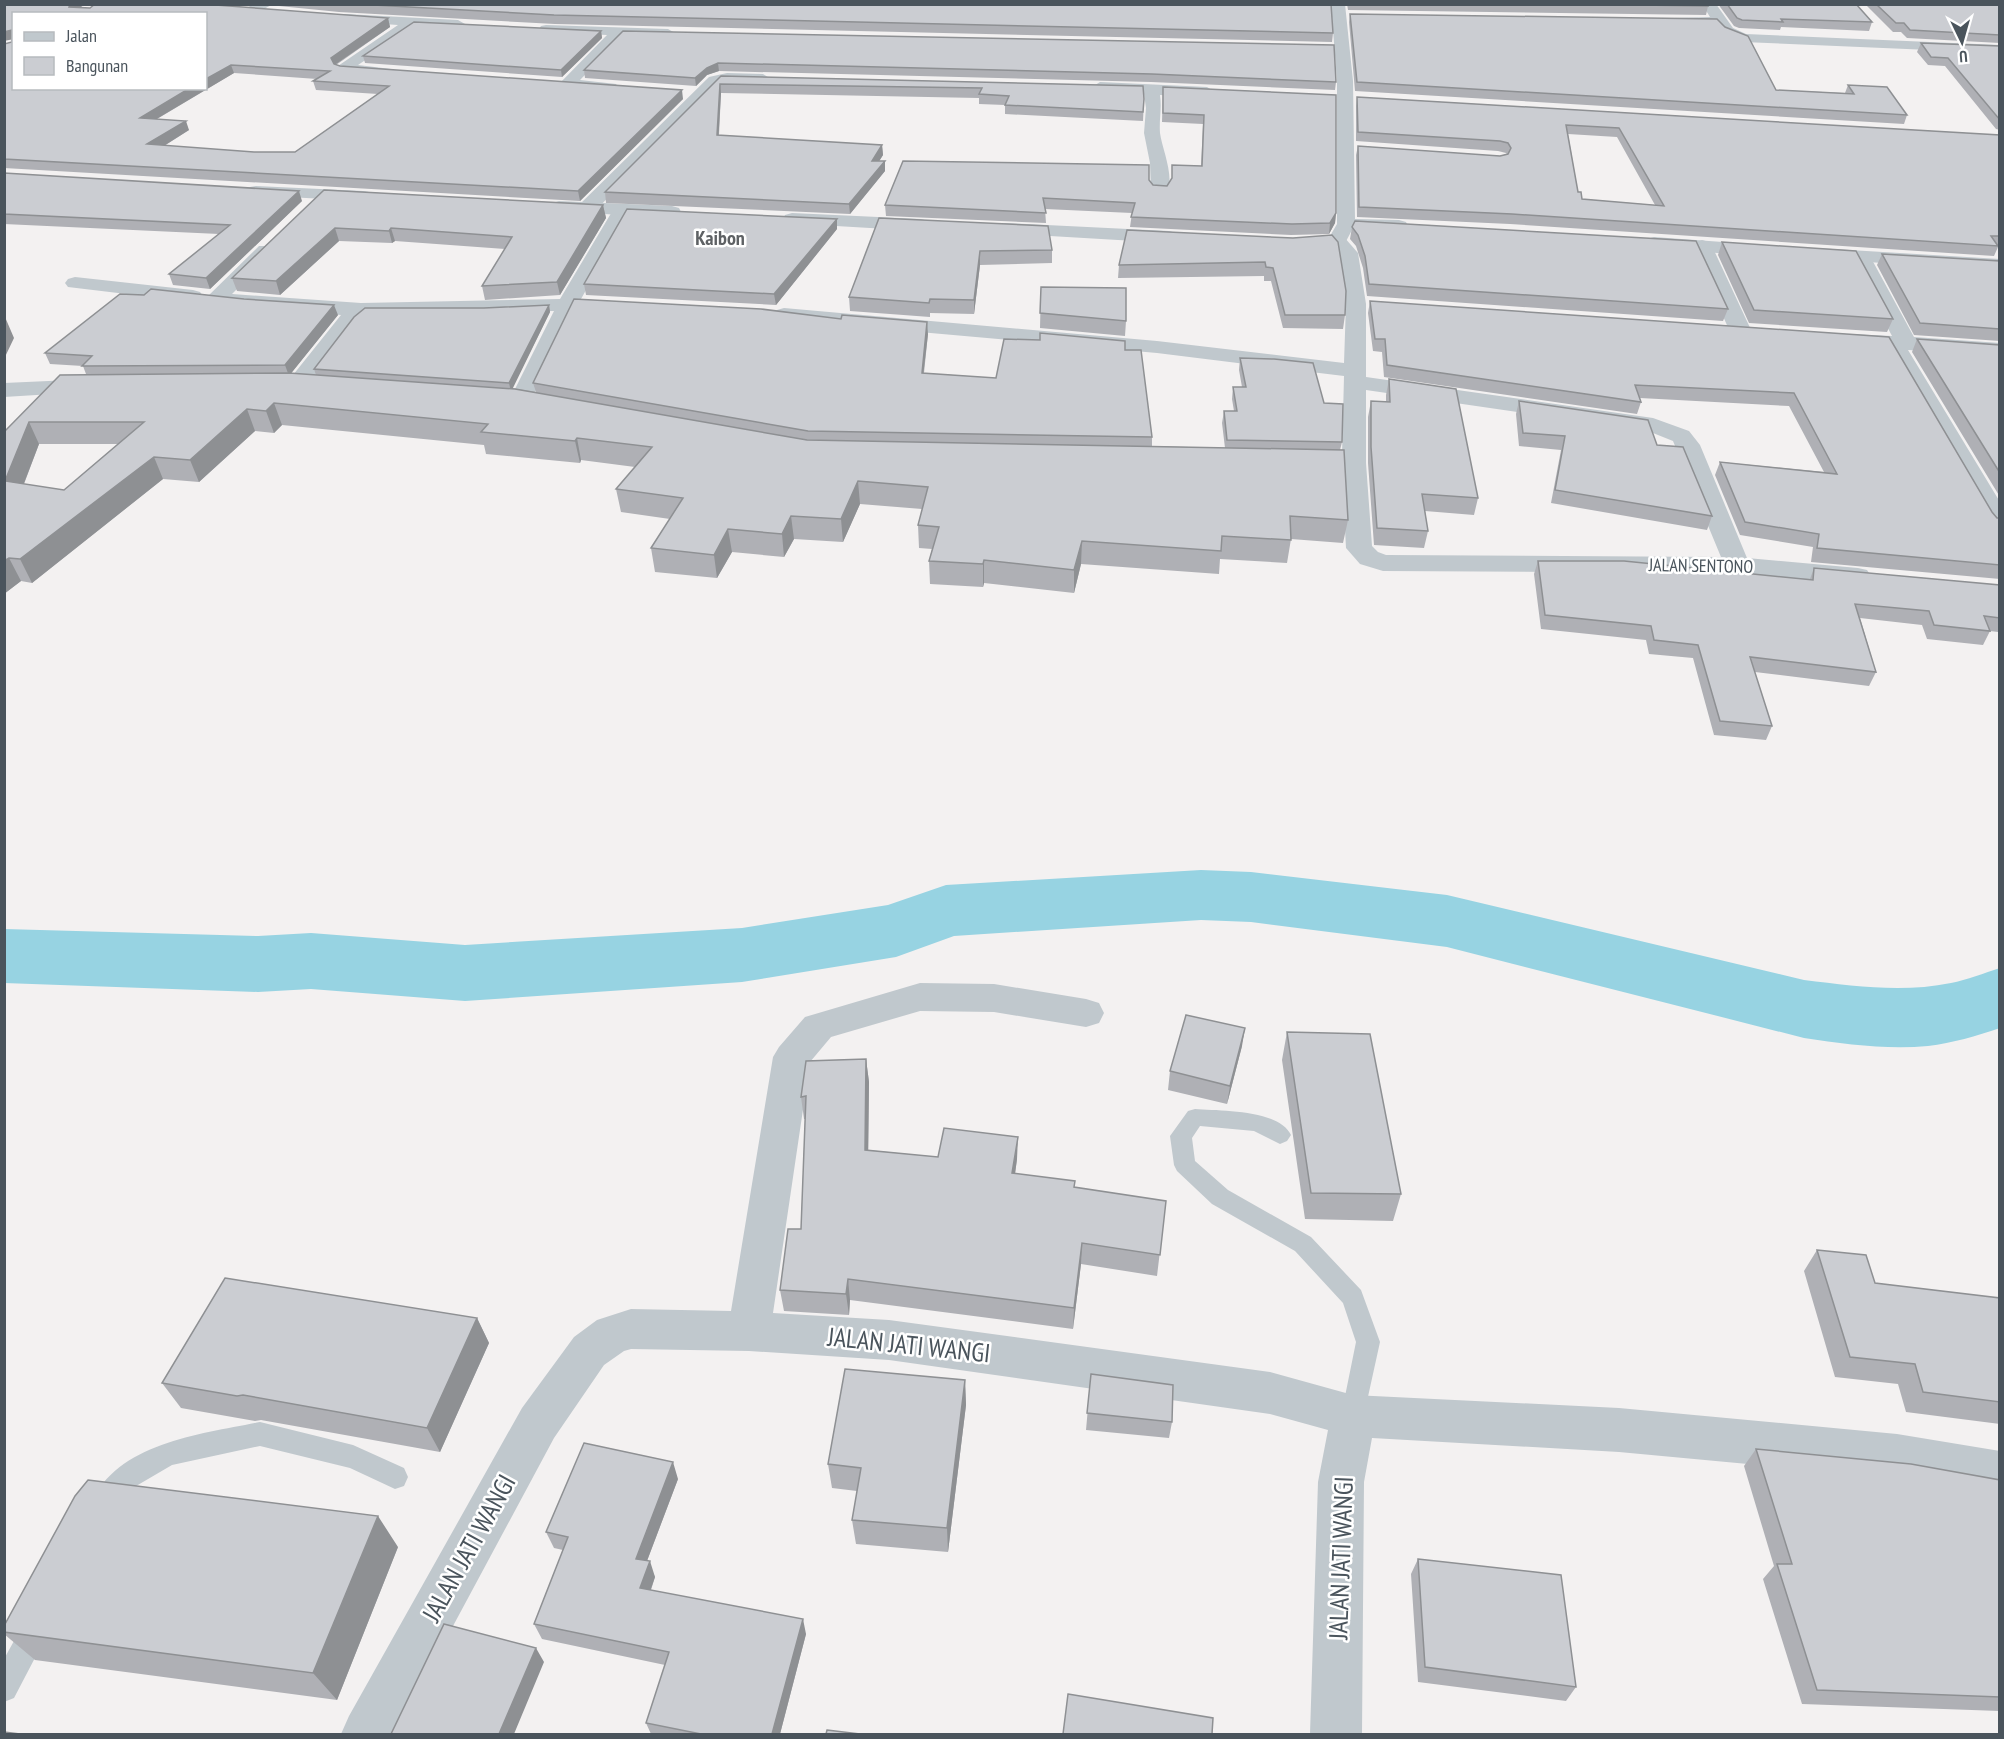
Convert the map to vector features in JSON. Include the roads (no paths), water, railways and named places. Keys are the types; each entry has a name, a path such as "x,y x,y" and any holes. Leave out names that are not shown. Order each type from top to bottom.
{"street":[{"path":"1709,4 1728,31 1743,38 2000,49"},
{"path":"245,11 269,9"},
{"path":"1341,233 1351,148 1336,48 1343,12"},
{"path":"328,17 472,25"},
{"path":"555,30 573,17"},
{"path":"1665,22 1719,20"},
{"path":"401,73 343,68 412,22"},
{"path":"531,28 679,33"},
{"path":"1878,29 1894,46"},
{"path":"620,31 561,84 631,88"},
{"path":"586,209 719,78 782,79"},
{"path":"1084,86 1219,92"},
{"path":"1151,89 1154,108 1152,133 1159,163 1160,190"},
{"path":"678,91 702,93"},
{"path":"233,190 383,198"},
{"path":"308,211 323,194"},
{"path":"538,206 691,213"},
{"path":"520,401 568,303 622,210"},
{"path":"772,218 937,226"},
{"path":"1279,242 1315,244 1341,233 1417,226"},
{"path":"984,228 1185,238"},
{"path":"216,298 284,233"},
{"name":"JALAN SENTONO","path":"1341,233 1348,253 1356,304 1354,463 1359,548 1369,558 1383,563 1737,565 1880,578"},
{"path":"1631,241 1861,258 2000,265"},
{"path":"1702,246 1741,332"},
{"path":"1861,258 1899,343 2000,524"},
{"path":"75,283 216,298 360,309 478,308 568,303 639,307"},
{"path":"1356,304 1379,306"},
{"path":"319,386 284,385 360,309"},
{"path":"768,314 1157,347 1653,424 1681,436 1688,445 1737,565"},
{"path":"1718,330 1763,334"},
{"path":"1829,338 2000,349"},
{"path":"6,392 114,385"},
{"path":"496,400 543,405"},
{"path":"1274,461 1354,463"},
{"path":"749,1331 792,1057 818,1027 920,996 994,998 1086,1012"},
{"name":"JALAN JATI WANGI","path":"367,1734 538,1423 589,1351 612,1334 631,1329 749,1331 889,1340 1270,1393 1353,1416 1341,1482 1336,1734"},
{"path":"1353,1416 1619,1430 1897,1456 2000,1474"}],"lane":[{"path":"1280,1135 1258,1123 1195,1117 1181,1136 1185,1164 1220,1197 1303,1244 1353,1297 1368,1342 1353,1416"},
{"path":"88,1525 122,1480 168,1454 260,1434 353,1457 394,1477"},
{"path":"4,1688 47,1605"}],"waterway":[{"path":"4,956 258,964 311,961 465,973 742,955 896,930 946,911 1201,895 1251,897 1447,921 1804,1009 1904,1018 1952,1013 2000,997"}],"district":[{"name":"Kaibon","path":"720,238"}]}
